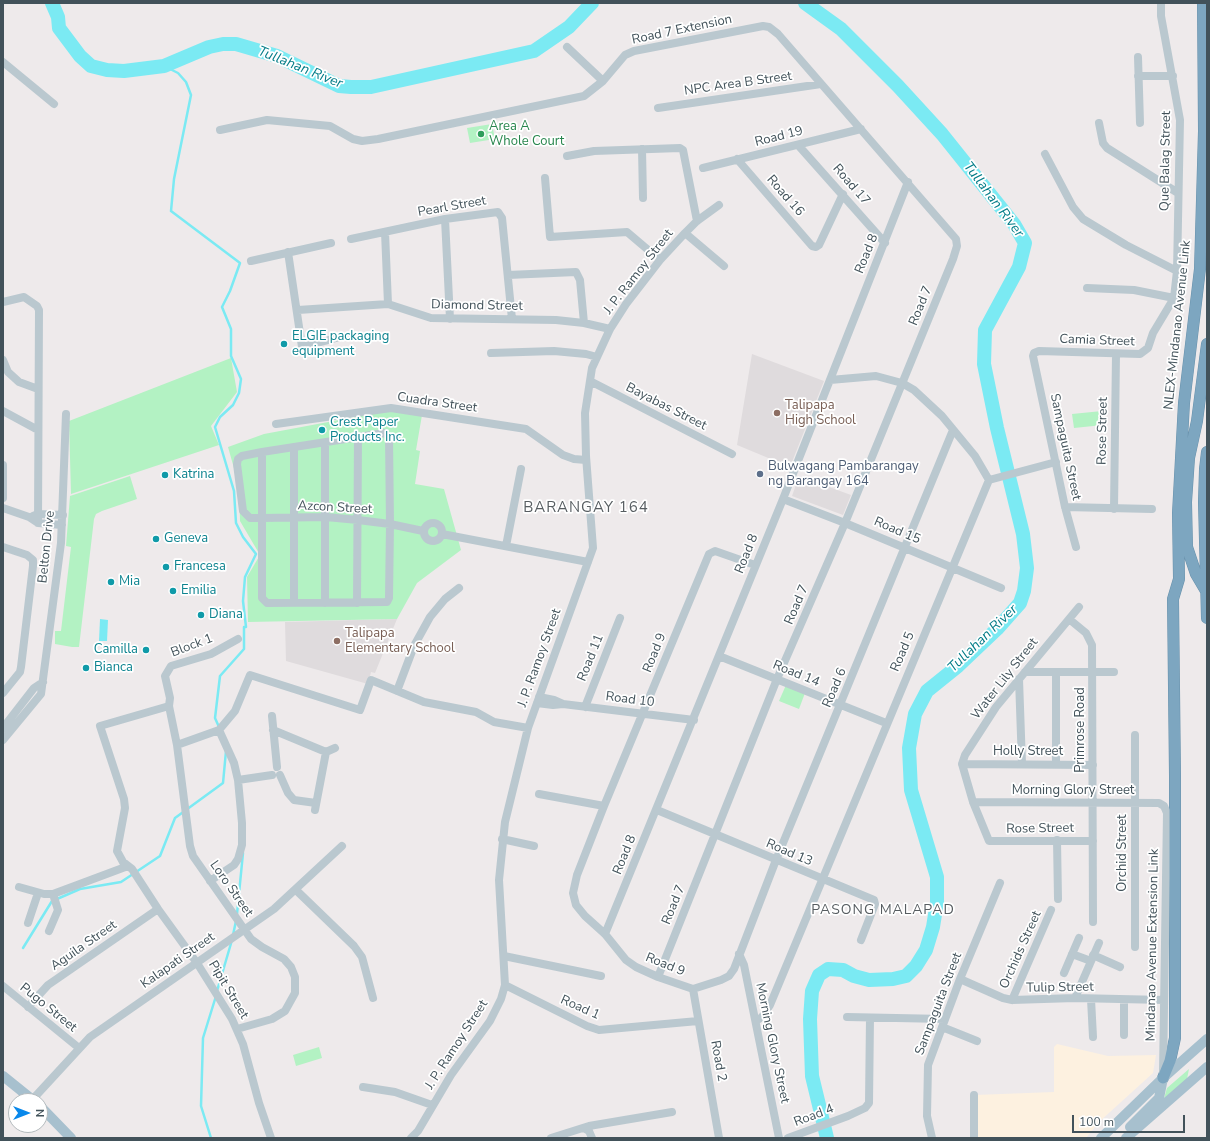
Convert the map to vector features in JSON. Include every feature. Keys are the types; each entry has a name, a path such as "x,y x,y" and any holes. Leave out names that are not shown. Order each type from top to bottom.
{"highway":[{"name":"NLEX-Mindanao Avenue Link","path":"1163,1078 1170,1061 1175,1038 1173,599 1179,578 1180,448 1184,402 1198,296 1202,235 1204,131 1203,3"},
{"path":"1206,591 1196,574 1187,547 1188,462 1197,421 1207,344"},
{"path":"1207,452 1205,469 1204,563 1207,618"}],"main road":[{"path":"1101,1138 1163,1078 1207,1039"},
{"path":"1126,1138 1207,1067"},
{"path":"3,1076 24,1093"},
{"path":"1126,1138 1134,1123 1159,1098 1163,1078"},
{"path":"48,1115 71,1138"}],"street":[{"name":"Que Balag Street","path":"1161,3 1161,16 1180,120 1177,271 1174,298"},
{"name":"Road 7 Extension","path":"220,130 267,120 330,126 353,139 362,141 584,96 603,81 625,55 634,51 763,26 769,27 778,34 908,182 957,242"},
{"path":"567,47 603,81"},
{"path":"1138,57 1140,123"},
{"path":"3,62 54,104"},
{"path":"1138,76 1173,76"},
{"name":"NPC Area B Street","path":"658,108 821,84"},
{"path":"1099,123 1103,143 1107,148 1178,193"},
{"name":"Road 19","path":"703,168 860,129"},
{"name":"Road 17","path":"798,145 885,243"},
{"path":"642,148 643,198"},
{"path":"567,156 594,151 642,148 680,148 683,150 697,221"},
{"path":"1045,154 1073,207 1083,219 1126,245 1177,271"},
{"name":"Road 16","path":"737,160 812,246 816,247 819,245 843,194"},
{"path":"546,178 550,237 627,232 660,260"},
{"name":"Road 8","path":"605,934 694,720 908,182"},
{"name":"J. P. Ramoy Street","path":"411,1138 418,1131 451,1075 496,1011 505,986 499,886 502,839 528,728 593,548 586,460 585,414 590,381 597,357 610,328 660,260 697,221 718,205"},
{"name":"Pearl Street","path":"351,239 445,219 498,212 502,218 512,319"},
{"path":"445,219 450,318"},
{"path":"385,232 388,304"},
{"path":"685,233 724,266"},
{"name":"Road 7","path":"658,977 778,679 845,523 953,259 957,242"},
{"path":"251,261 331,243"},
{"path":"288,252 295,306 298,310 297,315 302,347 340,337"},
{"path":"508,275 576,272 580,280 584,323"},
{"path":"1087,288 1134,290 1174,298"},
{"path":"3,302 24,297 37,306 39,310 38,523"},
{"name":"Camia Street","path":"1034,353 1039,351 1140,354 1144,352 1153,333 1174,298"},
{"name":"Diamond Street","path":"298,310 388,304 422,317 512,319 584,323 610,328"},
{"path":"491,353 554,351 586,354 597,357"},
{"name":"Sampaguita Street","path":"1034,353 1033,360 1065,507 1076,547"},
{"name":"Rose Street","path":"1114,509 1116,354"},
{"path":"3,360 8,372 19,382 38,389"},
{"path":"830,380 876,376 902,382 931,404 976,456 989,480 1056,462"},
{"name":"Bayabas Street","path":"590,381 732,454"},
{"name":"Cuadra Street","path":"276,424 391,408 531,430 563,455 574,459 586,460"},
{"path":"3,411 38,430"},
{"name":"Belton Drive","path":"3,740 41,694 63,515 66,414"},
{"name":"Road 6","path":"739,954 776,860 906,548 953,430"},
{"path":"384,433 390,436 389,598 387,602 267,603 262,598 262,452 358,437 384,433"},
{"path":"357,603 358,437"},
{"path":"325,443 325,603"},
{"path":"294,448 294,603"},
{"name":"Azcon Street","path":"262,452 242,456 238,459 237,464 243,512 250,518 326,517 390,524 423,531"},
{"path":"3,465 3,498"},
{"path":"506,546 521,469"},
{"name":"Road 5","path":"756,1021 762,1016 770,1005 886,723 989,480"},
{"name":"Road 15","path":"783,499 845,523 1001,588"},
{"path":"1065,507 1152,509"},
{"path":"3,508 29,517 38,523 62,525"},
{"path":"29,517 38,514 63,515"},
{"name":"Azcon Street","path":"430,523 436,524 441,528 442,534 436,542 429,542 424,537 423,531 430,523"},
{"name":"Azcon Street","path":"442,534 588,562"},
{"path":"3,547 27,555 32,560 20,672 5,687"},
{"name":"Road 9","path":"739,954 734,969 729,976 693,989 658,977 636,967 626,960 605,934 585,916 576,905 572,893 577,875 604,806 709,554 715,551 756,566"},
{"path":"397,691 414,646 430,617 445,600 459,588"},
{"name":"Water Lily Street","path":"962,764 965,755 996,707 1079,607"},
{"name":"Road 11","path":"585,707 620,618"},
{"name":"Primrose Road","path":"1069,619 1090,638 1092,645 1093,922"},
{"name":"Block 1","path":"169,706 171,701 165,676 172,666 206,656 238,639"},
{"name":"Road 14","path":"719,656 886,723"},
{"path":"1025,672 1114,672"},
{"path":"1056,672 1056,764"},
{"path":"177,745 219,730 236,711 250,675 360,710 371,680 424,702 476,712 494,722 528,728"},
{"path":"1019,679 1022,764"},
{"path":"4,726 34,688 43,682"},
{"name":"Road 10","path":"538,700 554,700 563,704 694,720"},
{"name":"Pipit Street","path":"169,706 100,726 123,796 125,808 117,846 123,862 130,868 197,963 221,998 238,1029 271,1138"},
{"name":"Loro Street","path":"169,706 177,745 190,846 193,856 244,930 256,944 276,954 288,963 293,971 295,988 291,1003 281,1014 266,1021 238,1029"},
{"path":"272,716 275,772 294,800 315,807 326,752"},
{"path":"210,881 234,865 241,853 242,823 237,778 229,750 219,730"},
{"path":"273,730 326,752 335,748"},
{"name":"Orchid Street","path":"1135,947 1136,735"},
{"path":"962,764 973,802"},
{"name":"Holly Street","path":"962,764 1093,765"},
{"path":"237,778 275,772"},
{"path":"539,794 604,806"},
{"name":"Rose Street","path":"973,802 988,840 992,842 1057,840 1093,841"},
{"name":"Morning Glory Street","path":"973,802 1159,803 1164,806 1167,813"},
{"name":"Road 13","path":"656,810 874,900 874,904 861,940"},
{"name":"Mindanao Avenue Extension Link","path":"1163,1078 1167,813"},
{"path":"502,839 534,846"},
{"path":"1057,840 1058,899"},
{"name":"Kalapati Street","path":"42,1093 79,1048 90,1037 244,930 296,890 342,846"},
{"path":"19,886 38,893 53,894 130,868"},
{"name":"Sampaguita Street","path":"932,1138 927,1116 928,1065 960,979 1000,884"},
{"path":"296,890 354,946 362,957 373,998"},
{"path":"28,923 38,893"},
{"path":"49,931 58,910 53,894"},
{"name":"Aguila Street","path":"28,1007 48,985 158,909"},
{"name":"Orchids Street","path":"1012,1000 1051,910"},
{"path":"1064,973 1079,938"},
{"path":"1075,998 1099,943"},
{"name":"Morning Glory Street","path":"739,954 744,965 779,1138"},
{"path":"1072,954 1092,958 1120,967"},
{"path":"504,956 601,976"},
{"name":"Tulip Street","path":"960,979 1003,998 1012,1000 1075,998 1164,1000"},
{"name":"Pugo Street","path":"3,986 79,1048"},
{"name":"Road 1","path":"505,986 587,1026 599,1030 698,1021"},
{"name":"Road 2","path":"693,989 719,1138"},
{"path":"1091,999 1093,1037"},
{"path":"1124,1000 1124,1035"},
{"path":"847,1017 943,1023 977,1041"},
{"name":"Road 4","path":"788,1138 848,1116 865,1108 869,1103 870,1018"},
{"path":"363,1087 395,1092 432,1105"},
{"path":"974,1095 974,1138"},
{"path":"551,1138 613,1121 672,1112"},
{"path":"584,1128 589,1132 592,1138"}],"shaded area":[{"name":"Talipapa High School","path":"752,354 824,381 790,467 737,445"},
{"path":"799,476 851,495 843,515 792,496"},
{"name":"Talipapa Elementary School","path":"397,619 375,673 371,672 368,684 286,661 285,622"},
{"path":"1057,1044 1108,1056 1156,1055 1153,1073 1099,1122 1086,1138 976,1138 975,1095 1054,1092 1054,1047"}],"green space":[{"name":"Area A Whole Court","path":"492,124 495,139 470,143 467,128"},
{"path":"231,358 237,392 211,426 219,445 71,494 69,421"},
{"path":"387,411 422,415 416,450 420,451 415,484 444,489 461,550 417,583 397,619 248,622 247,577 260,555 240,521 239,486 228,447 264,434"},
{"path":"1102,411 1103,425 1074,428 1072,414"},
{"path":"130,476 137,499 102,511 96,514 94,519 79,647 55,644 55,631 61,631 71,547 66,546 70,496"},
{"path":"786,685 805,693 799,709 779,701"},
{"path":"319,1047 322,1058 296,1066 293,1055"},
{"path":"1189,1069 1187,1079 1163,1102 1167,1088"}],"water":[{"path":"100,619 108,620 107,641 99,641"}],"waterway":[{"name":"Tullahan River","path":"52,3 58,17 59,28 80,56 91,66 107,70 124,71 164,66 209,47 223,44 236,44 277,56 339,86 351,87 371,87 534,51 569,27 592,3"},
{"name":"Tullahan River","path":"805,3 841,29 898,86 942,134 1014,224 1025,243 1019,267 985,330 984,364 997,428 1023,534 1027,568 1024,591 1020,603 997,629 958,666 927,691 915,714 909,748 911,790 937,877 937,902 933,927 926,950 916,966 906,976 893,979 869,980 854,976 843,970 828,969 819,975 812,991 810,1019 812,1076 827,1138"},
{"path":"164,66 178,73 186,82 191,95 174,179 171,211 240,263 230,291 222,307 231,329 231,356 241,379 239,393 233,405 220,417 215,427 234,491 236,523 243,537 256,554 245,577 243,601 246,627"},
{"path":"219,727 215,718 220,676 244,649 244,627"},
{"path":"57,899 80,889 121,882 160,856 175,818 223,783 226,751"},
{"path":"237,914 243,853"},
{"path":"23,948 52,901"},
{"path":"233,935 236,921"},
{"path":"217,991 232,940"},
{"path":"211,1138 201,1106 203,1038 216,996"}],"place":[{"name":"Area A Whole Court","path":"481,134"},
{"name":"ELGIE packaging equipment","path":"284,344"},
{"name":"Talipapa High School","path":"777,413"},
{"name":"Crest Paper Products Inc.","path":"322,430"},
{"name":"Bulwagang Pambarangay ng Barangay 164","path":"760,474"},
{"name":"Katrina","path":"165,475"},
{"name":"Geneva","path":"156,539"},
{"name":"Francesa","path":"166,567"},
{"name":"Mia","path":"111,582"},
{"name":"Emilia","path":"173,591"},
{"name":"Diana","path":"201,615"},
{"name":"Talipapa Elementary School","path":"337,641"},
{"name":"Camilla","path":"146,650"},
{"name":"Bianca","path":"86,668"}],"district":[{"name":"BARANGAY 164","path":"586,508"},
{"name":"PASONG MALAPAD","path":"883,911"}]}
